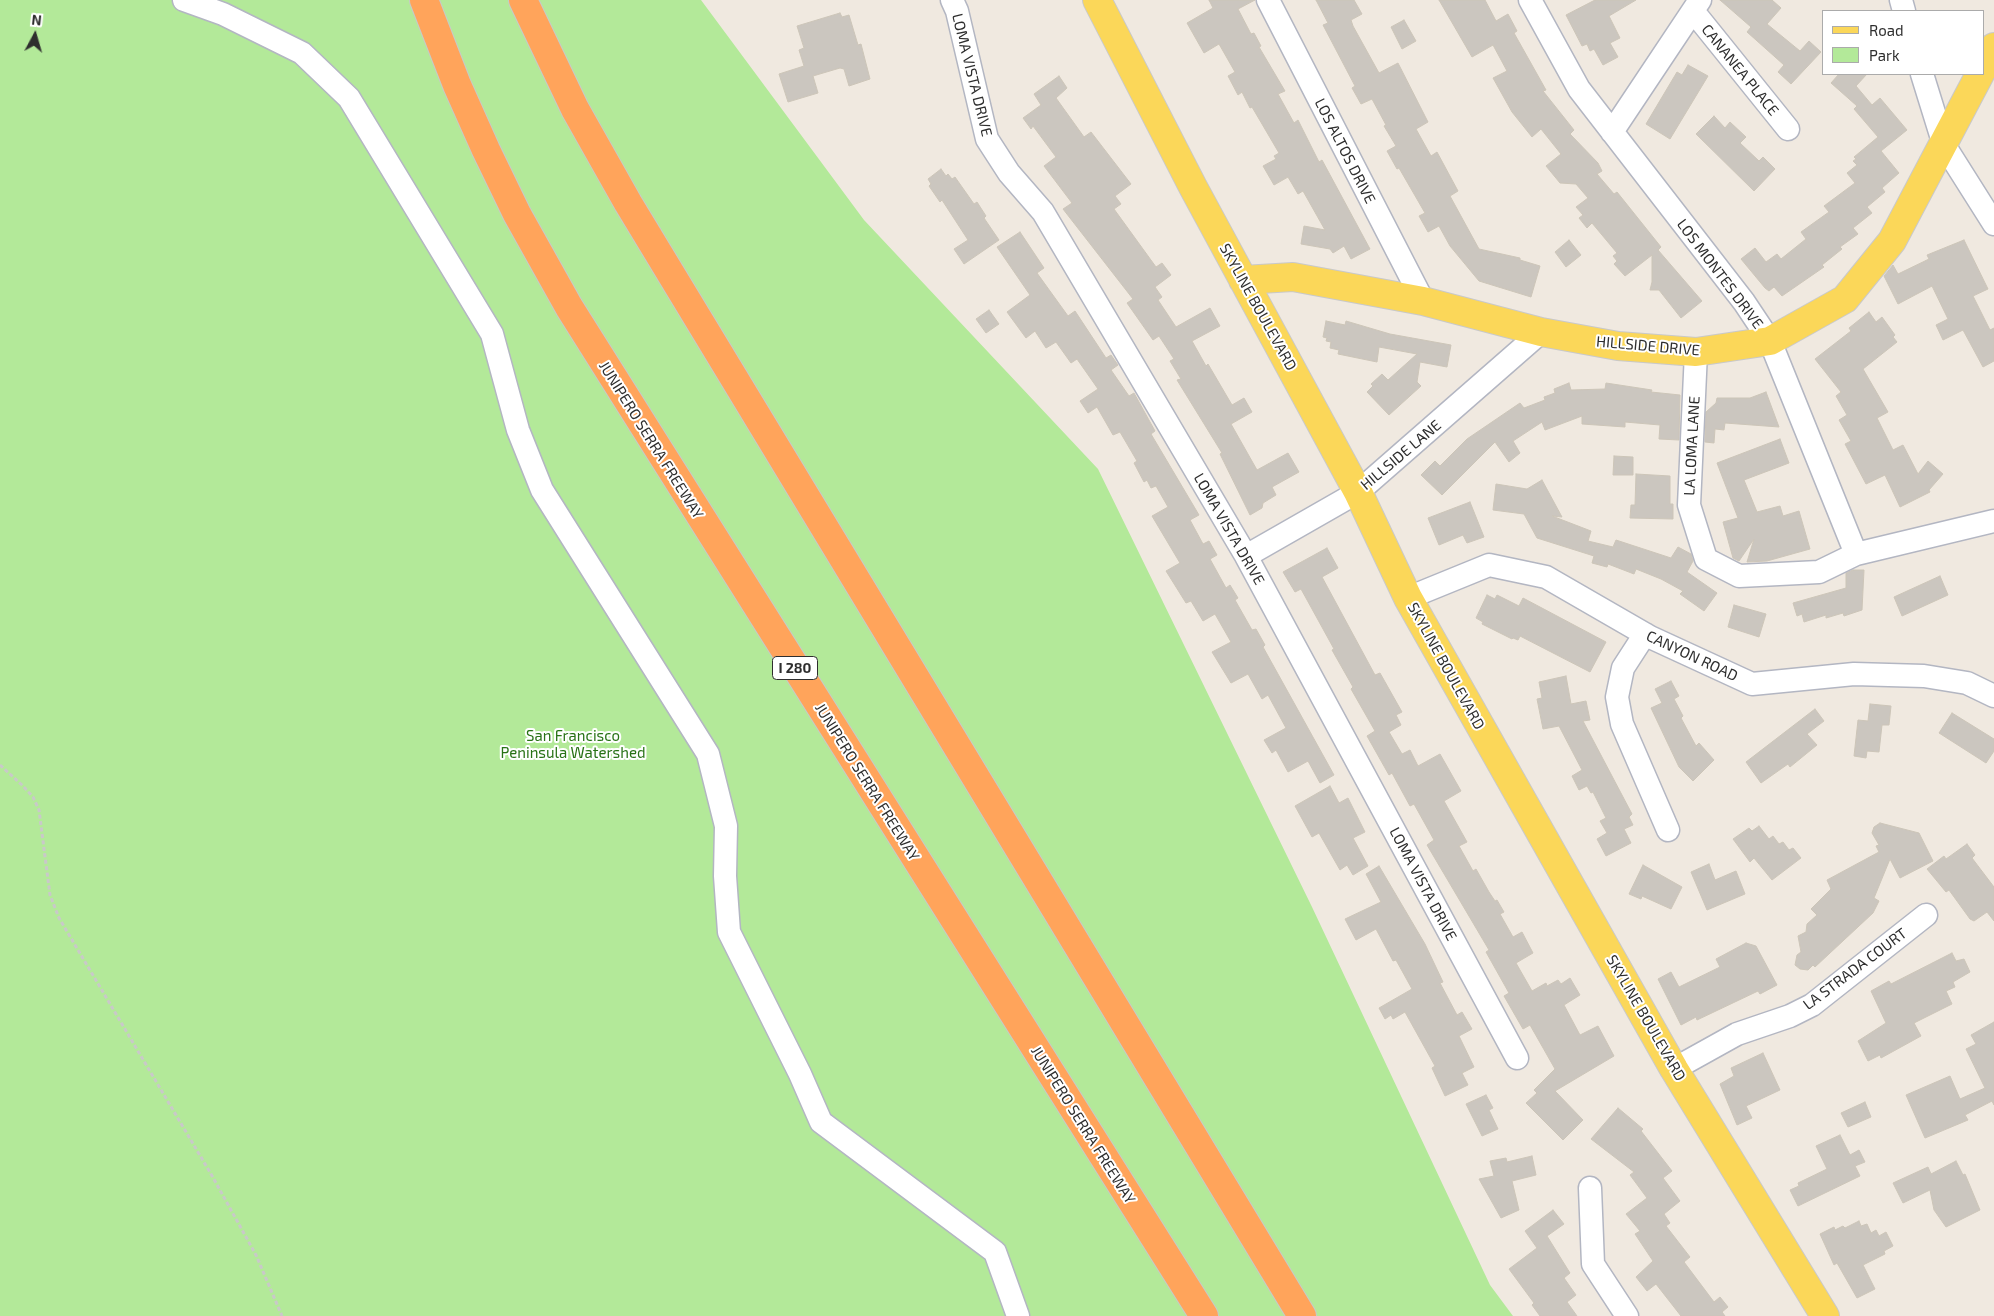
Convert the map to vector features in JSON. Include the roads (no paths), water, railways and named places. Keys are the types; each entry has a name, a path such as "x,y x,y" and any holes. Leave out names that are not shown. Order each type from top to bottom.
{"highway":[{"name":"JUNIPERO SERRA FREEWAY","path":"424,0 457,85 486,150 517,214 568,307 1204,1316"},
{"path":"523,0 575,109 628,203 1302,1316"}],"main road":[{"name":"SKYLINE BOULEVARD","path":"1097,0 1243,280 1358,492 1408,598 1674,1070 1824,1316"},
{"path":"1984,67 1994,47"},
{"name":"HILLSIDE DRIVE","path":"1243,280 1293,277 1422,301 1541,332 1618,346 1696,352 1770,341 1845,299 1892,240 1979,75"}],"street":[{"path":"184,0 223,14 302,53 349,98 492,334 518,430 542,490 708,754 726,826 725,876 729,932 800,1074 821,1122 995,1252 1018,1316"},
{"name":"LOMA VISTA DRIVE","path":"952,0 957,11 986,139 1009,173 1043,212 1246,556 1517,1058"},
{"name":"LOS ALTOS DRIVE","path":"1268,0 1422,301"},
{"name":"LOS MONTES DRIVE","path":"1530,0 1579,89 1744,302 1770,341 1856,554"},
{"path":"1612,132 1697,5"},
{"name":"CANANEA PLACE","path":"1697,5 1788,129"},
{"path":"1922,75 1944,145 1994,224"},
{"name":"HILLSIDE LANE","path":"1246,556 1358,492 1541,332"},
{"name":"LA LOMA LANE","path":"1696,352 1689,505 1706,559 1739,576 1819,572 1856,554"},
{"path":"1856,554 1994,520"},
{"name":"CANYON ROAD","path":"1408,598 1489,565 1546,577 1644,634 1752,684 1854,674 1924,676 1967,683 1994,696"},
{"path":"1644,634 1623,668 1617,697 1622,724 1668,830"},
{"name":"LA STRADA COURT","path":"1674,1070 1737,1034 1790,1016 1812,1005 1926,915"},
{"path":"1590,1188 1593,1264 1627,1316"}],"park label":[{"name":"San Francisco Peninsula Watershed","path":"573,744"}]}
